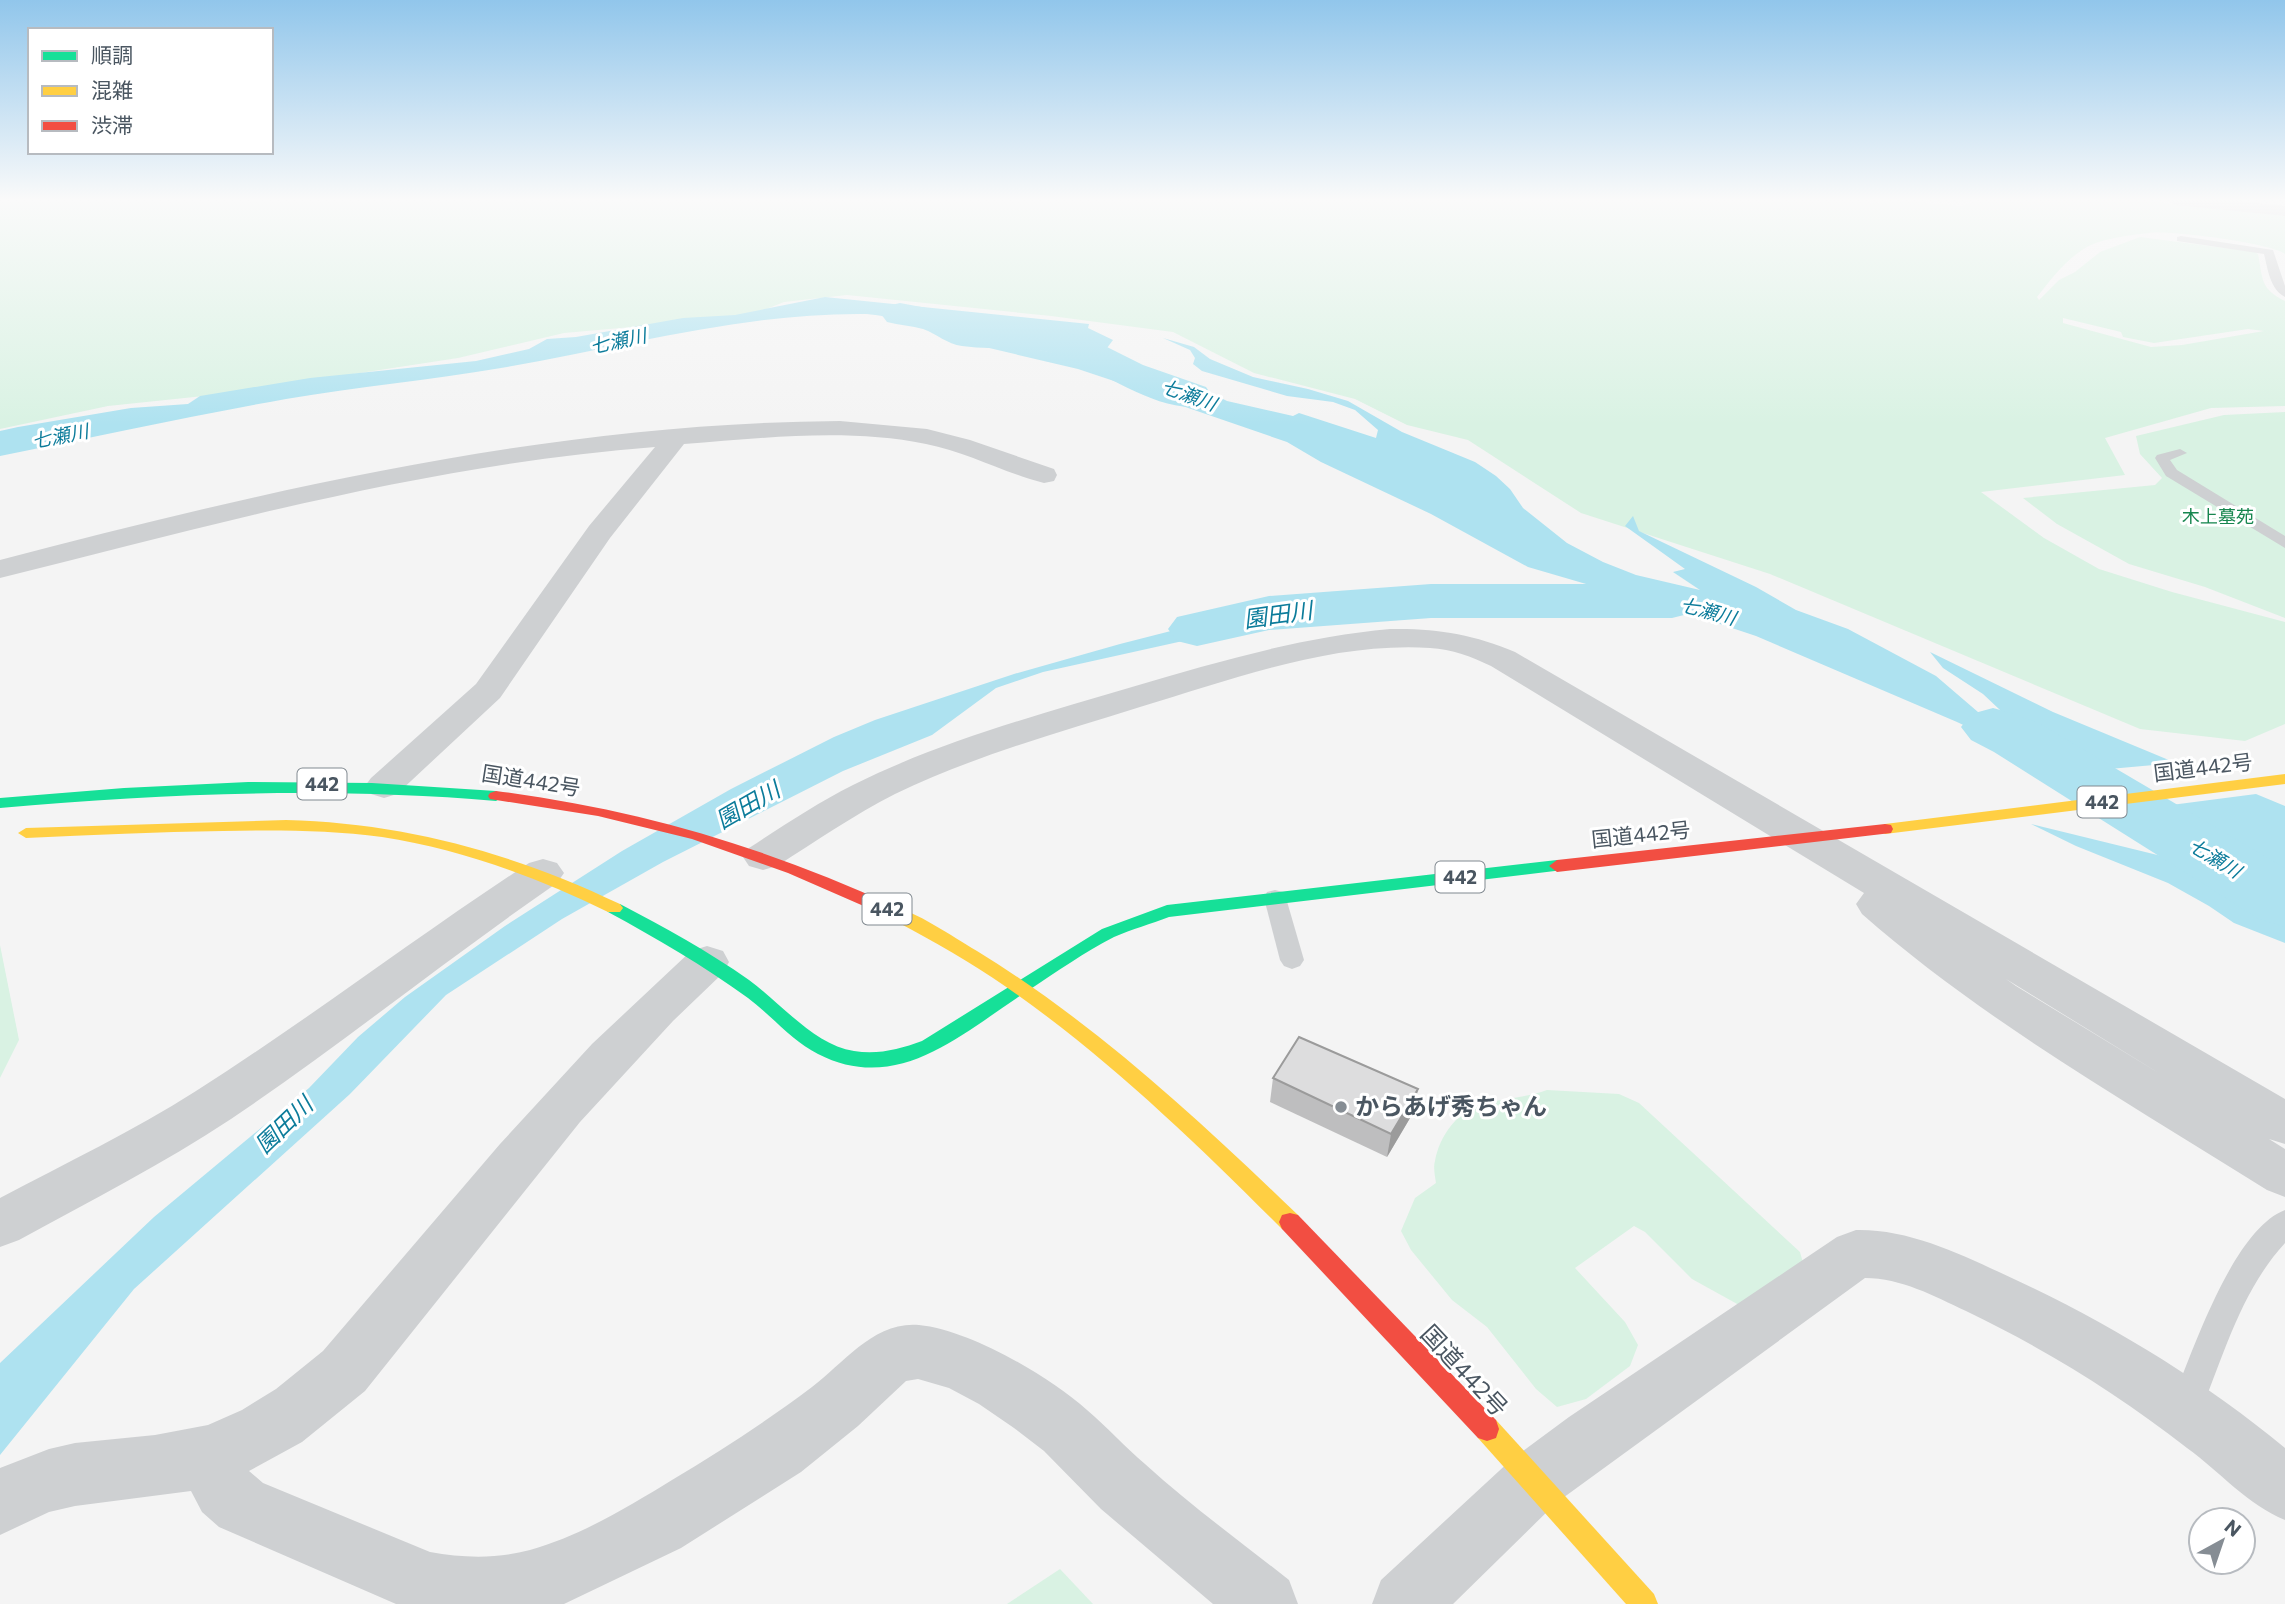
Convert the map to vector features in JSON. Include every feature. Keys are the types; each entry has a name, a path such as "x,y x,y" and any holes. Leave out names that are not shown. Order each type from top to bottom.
{"main road":[{"name":"国道442号","path":"1019,986 1104,933 1144,917 1178,910 1919,825 2285,779"},
{"name":"国道442号","path":"0,803 227,785 384,786 502,796 566,806 642,823 754,854 835,883 877,903 952,944 1019,986 1081,1031 1194,1128 1337,1268 1644,1604"},
{"path":"26,833 225,827 356,829 463,849 543,873 650,926 707,962 780,1014 809,1041 827,1051 870,1060 905,1054 945,1039 1019,986"}],"street":[{"path":"0,569 173,525 352,486 526,454 677,436 820,431 910,434 1044,475"},
{"path":"384,786 488,691 599,531 677,436"},
{"path":"754,854 880,786 942,760 1258,661 1366,640 1426,638 1474,646 1503,659 2285,1124"},
{"path":"1802,838 1943,959 2000,999 2285,1175"},
{"path":"0,1224 154,1141 213,1105 451,934 543,873"},
{"path":"0,1503 37,1483 65,1475 208,1456 274,1427 344,1371 534,1142 663,1001 707,962"},
{"path":"1405,1604 1534,1482 1602,1430 1856,1254 1870,1253 1926,1267 2043,1319 2135,1373 2223,1435 2285,1489"},
{"path":"208,1456 224,1493 241,1505 430,1585 457,1590 499,1589 530,1583 565,1571 658,1525 805,1431 892,1356 918,1352 934,1354 1000,1384 1035,1407 1065,1430 1123,1487 1265,1604"}],"lane":[{"path":"2274,275 2285,294"},
{"path":"2180,453 2162,458 2171,473 2285,543"},
{"path":"1275,898 1292,960"},
{"path":"2186,1409 2235,1286 2254,1256 2285,1223"}],"green space":[{"path":"0,275 2055,275 2037,297 2039,300 2059,280 2069,275 2262,275 2271,292 2285,301 2285,406 2211,408 2105,438 2125,475 1981,492 2044,538 2099,569 2172,592 2285,622 2285,724 2245,741 2140,729 1770,574 1581,513 1468,440 1407,425 1355,399 1254,373 1173,332 1051,316 847,295 784,302 746,317 564,333 458,358 223,394 108,406 0,429","holes":["2063,318 2121,332 2123,337 2154,343 2248,329 2264,331 2182,345 2151,347 2063,323"]},
{"name":"木上墓苑","path":"2285,412 2285,618 2205,587 2129,564 2057,524 2023,498 2155,485 2162,478 2140,454 2136,436 2224,415"},
{"path":"0,945 19,1040 0,1078"},
{"path":"1547,1090 1619,1094 1639,1103 1800,1252 1807,1277 1739,1305 1692,1279 1645,1232 1634,1226 1575,1268 1625,1322 1638,1345 1630,1366 1586,1399 1557,1407 1536,1389 1487,1327 1452,1300 1411,1250 1401,1231 1415,1198 1436,1183 1434,1166 1437,1152 1445,1134 1458,1118 1482,1104"},
{"path":"1060,1569 1093,1604 1007,1604"}],"water":[{"path":"825,297 1089,324 1088,328 1113,340 1107,348 1030,329 990,328 988,332 989,337 1012,345 1121,365 1161,379 1199,387 1227,401 1293,416 1299,413 1376,438 1378,430 1355,410 1333,402 1287,396 1202,371 1193,364 1195,358 1190,350 1163,338 1194,347 1210,359 1253,377 1348,401 1402,432 1475,462 1496,476 1510,489 1523,508 1567,543 1603,562 1636,575 1700,590 1673,572 1685,569 1625,526 1633,516 1639,531 1756,587 1796,610 1848,629 1936,676 1978,712 2016,725 1983,694 1943,668 1930,652 2053,712 2176,763 2065,773 1957,722 1756,636 1681,611 1659,608 1616,618 1603,618 1540,612 1506,605 1449,603 1411,606 1374,614 1219,633 1043,672 996,688 932,735 843,771 663,862 562,919 446,995 350,1094 134,1289 0,1455 0,1363 154,1217 309,1088 358,1037 405,997 505,926 622,851 731,789 834,737 875,720 1014,674 1257,609 1317,615 1436,593 1464,593 1537,604 1596,609 1626,603 1634,598 1528,567 1431,514 1321,462 1287,442 1165,400 1161,392 1153,388 1120,383 1078,369 938,336 913,324 871,314 817,315 726,325 501,368 286,399 0,456 0,431 18,427 131,408 188,404 200,396 310,378 476,361 529,349 547,339 576,337 683,318 735,315"},
{"path":"2256,794 2285,806 2285,943 2234,923 2168,883 2076,846 2031,824 2186,862 2203,862 2188,847 2125,811"}],"building":[{"path":"1299,1037 1418,1089 1391,1134 1273,1078"}],"waterway":[{"name":"七瀬川","path":"900,314 935,320 962,334 1044,338 1083,350 1128,374 1191,396"},
{"name":"園田川","path":"1197,629 1269,613 1431,601 1672,601"},
{"name":"七瀬川","path":"1993,727 2017,738 2285,901"}],"traffic: fast":[{"path":"0,803 248,787 372,788 496,796"},
{"path":"1019,987 1108,933 1167,911 1557,866"},
{"path":"614,908 724,972 818,1045 853,1059 878,1060 929,1046 977,1018 1019,987"}],"traffic: slow":[{"path":"1885,829 2285,779"},
{"path":"26,833 266,826 382,832 442,844 501,861 558,882 614,908"},
{"path":"888,910 999,973 1102,1049 1198,1134 1290,1222"},
{"path":"1487,1429 1644,1604"}],"traffic: jam":[{"path":"496,796 598,811 697,836 794,869 888,910"},
{"path":"1557,866 1885,829"},
{"path":"1290,1222 1487,1429"}],"place":[{"name":"からあげ秀ちゃん","path":"1341,1107"}]}
